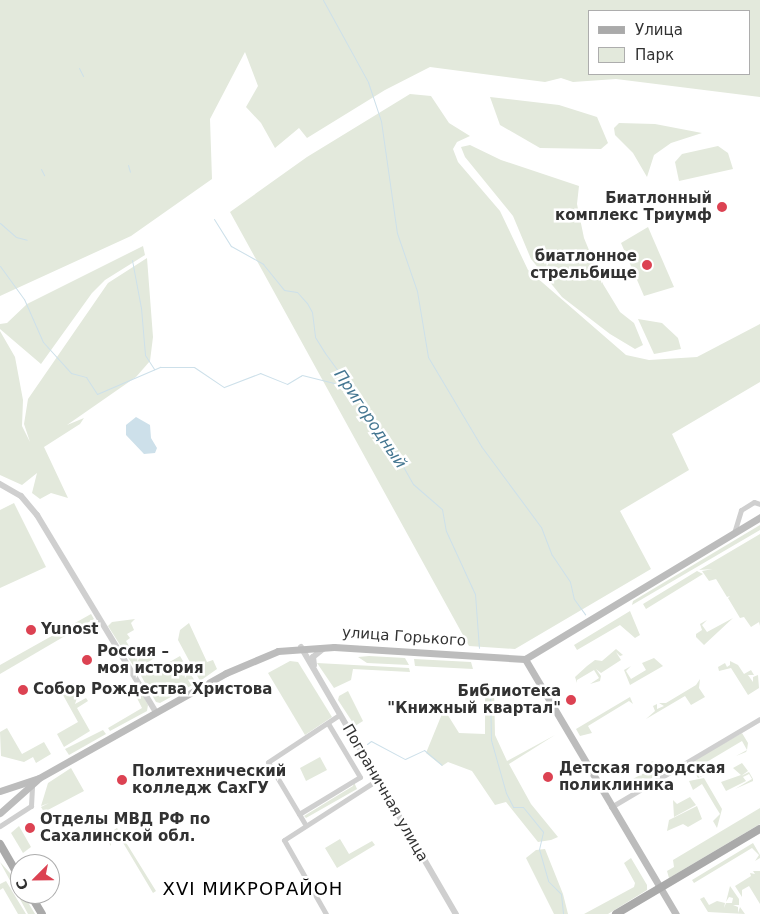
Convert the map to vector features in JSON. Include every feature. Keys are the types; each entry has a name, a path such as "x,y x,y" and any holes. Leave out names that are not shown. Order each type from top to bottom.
{"main road":[{"path":"676,914 525,659 760,518"},
{"name":"улица Горького","path":"0,791 39,778 156,712 260,657 301,647 327,647 525,659"},
{"name":"улица Горького","path":"0,813 39,778"},
{"path":"616,914 760,829"},
{"path":"0,844 10,861"}],"street":[{"path":"0,484 22,496 37,515 156,712"},
{"path":"734,533 741,510 754,502 760,504"},
{"name":"Пограничная улица","path":"301,647 456,914"},
{"path":"314,672 313,658 327,647"},
{"name":"Пограничная улица","path":"293,649 314,672"},
{"path":"305,824 268,762 329,725 339,715"},
{"path":"611,807 760,718"},
{"path":"329,725 366,788"},
{"path":"299,814 360,777"},
{"path":"326,914 284,840 305,824 377,780"},
{"path":"0,826 31,806 32,784"}],"green space":[{"path":"0,0 760,0 760,97 616,79 573,82 561,78 545,82 430,67 385,90 307,138 299,128 275,148 261,123 246,107 258,86 245,52 210,119 212,179 131,236 0,296"},
{"path":"410,94 431,96 449,123 470,136 457,142 453,149 458,162 500,211 528,270 626,355 649,360 697,357 760,324 760,382 672,434 689,470 620,511 651,569 515,649 469,646 230,212 307,157"},
{"path":"490,97 559,105 597,117 608,143 601,149 540,148 500,125"},
{"path":"619,123 655,124 702,133 671,143 654,155 647,177 633,153 615,135 614,128"},
{"path":"470,145 501,160 579,186 577,204 584,238 603,284 620,312 634,323 643,345 635,349 610,334 562,297 531,259 513,216 465,157 461,147"},
{"path":"718,146 728,153 733,169 679,181 675,162 682,154"},
{"name":"биатлонное стрельбище","path":"648,227 674,287 644,296 621,243"},
{"path":"143,246 145,255 105,280 92,293 41,364 0,329 0,324 7,323 27,304"},
{"path":"147,258 153,337 150,361 136,377 67,425 84,418 80,424 44,447 68,498 51,493 40,499 32,493 37,473 22,485 0,475 0,331 15,357 23,400 22,426 30,442 24,424 28,399 108,283"},
{"path":"638,319 662,323 678,338 681,349 654,354"},
{"path":"14,503 46,567 0,588 0,510"},
{"path":"760,525 760,530 632,605 633,601"},
{"path":"760,534 760,626 759,622 751,627 744,617 740,618 728,598 730,596 727,597 716,579 709,581 702,571 713,569 699,570"},
{"path":"697,571 703,574 646,609 643,604"},
{"path":"630,611 640,635 635,638 620,625 577,650 574,645"},
{"path":"91,614 94,619 0,674 0,665"},
{"path":"733,618 704,645 696,637 696,634 702,630 700,624 707,620 702,625 707,632"},
{"path":"135,619 131,623 134,630 127,634 130,638 126,641 134,654 150,645 156,657 136,670 108,626 112,622"},
{"path":"189,623 207,662 213,660 217,669 200,681 178,640 180,630"},
{"path":"616,649 623,655 620,656 616,652 621,660 601,673 596,669 601,676 600,681 590,684 599,678 594,670 577,680 577,683 575,677 587,666 595,660 602,661"},
{"path":"180,656 196,683 160,703 156,702 140,674 154,671"},
{"path":"358,657 405,658 409,665 367,663"},
{"path":"654,658 663,666 630,685 624,670 631,666 626,671 631,679 646,670 642,663"},
{"path":"414,659 471,662 473,669 415,666"},
{"path":"290,661 298,662 332,717 305,735 268,673"},
{"path":"730,661 738,665 744,674 751,670 754,675 748,675 753,682 753,677 758,675 759,688 748,695 731,668 719,671 718,667 725,663 727,667 730,665"},
{"path":"317,663 409,668 410,672 353,669 351,680 334,688"},
{"path":"700,679 699,688 705,697 691,705 685,696 646,719 655,711 653,706 657,704 657,709 664,706 659,703 666,703 696,685"},
{"path":"74,683 79,692 75,704 86,698 88,701 77,708 90,731 64,747 57,734 78,722 63,695 72,690 69,685"},
{"path":"494,687 495,735 507,761 555,735 509,764 531,804 558,837 551,840 538,842 506,802 495,805 472,771 448,762 442,766 426,753 444,709 459,733 485,734 485,688"},
{"path":"348,691 363,721 355,726 338,700 339,696"},
{"path":"143,695 148,705 147,711 110,731 108,728 142,708 137,698"},
{"path":"630,697 633,704 629,701 588,726 592,733 580,736 576,729"},
{"path":"7,728 22,754 44,742 51,754 36,763 33,757 24,762 1,756 0,732"},
{"path":"103,730 106,734 69,755 65,749"},
{"path":"742,733 748,743 747,750 742,741 695,769 699,777 709,773 698,778 689,763"},
{"path":"320,757 327,770 306,781 300,768"},
{"path":"653,761 661,773 635,788 627,791 623,788 621,785 648,771 647,764"},
{"path":"742,763 748,771 741,776 749,772 753,781 735,789 752,779 749,774 743,777 746,781 726,791 721,782 741,775 733,768"},
{"path":"71,768 84,791 44,812 41,807 49,803 41,806 48,783"},
{"path":"704,778 722,809 717,828 713,821 720,814 702,784 693,790 689,781"},
{"path":"354,782 357,789 306,818 304,816 353,786"},
{"path":"690,797 696,805 674,817 673,800 677,804"},
{"path":"697,806 702,819 688,827 683,824 667,831 669,820"},
{"path":"760,808 760,824 669,878 667,871 674,867 673,860"},
{"path":"19,826 31,847 23,853 11,833"},
{"path":"117,828 156,891 153,893 119,836 111,840 111,846 105,836"},
{"path":"340,839 349,854 372,841 375,845 337,868 325,848"},
{"path":"753,843 760,855 760,858 755,861 759,855 752,848 694,883 692,880"},
{"path":"545,849 563,894 568,914 554,914 526,858 536,850"},
{"path":"631,858 647,885 647,890 608,914 584,914 634,887 635,883 624,863"},
{"path":"0,862 10,873 10,881"},
{"path":"753,871 760,871 760,904 749,886 742,890 742,897 735,886 751,876 750,873 755,874"},
{"path":"6,881 10,888 10,900 3,888 0,890 0,884"},
{"path":"730,886 739,899 739,905 733,905 738,907 738,913 740,907 745,914 708,912 700,899 704,897 709,905 717,901 725,903 724,908 726,903 732,903 733,898 729,897 726,902"},
{"path":"12,904 20,904 26,914 18,914"},
{"path":"23,904 29,904 35,914 28,914"}],"water":[{"path":"136,417 150,425 151,438 157,448 155,453 144,454 126,435 126,425"}],"waterway":[{"path":"323,0 368,82 381,121 397,233 417,291 428,357 481,446 541,527 552,555 570,582 574,599 585,614"},
{"path":"79,68 83,76"},
{"path":"128,165 130,172"},
{"path":"41,169 44,175"},
{"name":"Пригородный","path":"214,219 231,246 263,264 284,290 297,292 307,303 312,312 315,337 325,353 387,438 413,484 442,509 446,531 475,594 479,648"},
{"path":"0,223 16,237 27,240"},
{"path":"132,260 141,308 145,355 154,369"},
{"path":"0,266 24,299 43,342 71,373 86,377 97,394 160,367 194,367 224,387 260,373 287,384 302,375 337,384 348,384"},
{"name":"Пригородный","path":"490,690 491,740 506,793 513,807 523,807 543,832 539,849 548,881 561,894 563,914"},
{"path":"367,744 371,741 405,759 424,750 442,765"}],"place":[{"name":"Биатлонный комплекс Триумф","path":"722,207"},
{"name":"биатлонное стрельбище","path":"647,265"},
{"name":"Yunost","path":"31,630"},
{"name":"Россия – моя история","path":"87,660"},
{"name":"Собор Рождества Христова","path":"23,690"},
{"name":"Библиотека \"Книжный квартал\"","path":"571,700"},
{"name":"Детская городская поликлиника","path":"548,777"},
{"name":"Политехнический колледж СахГУ","path":"122,780"},
{"name":"Отделы МВД РФ по Сахалинской обл.","path":"30,828"}],"district":[{"name":"XVI МИКРОРАЙОН","path":"253,889"}]}
